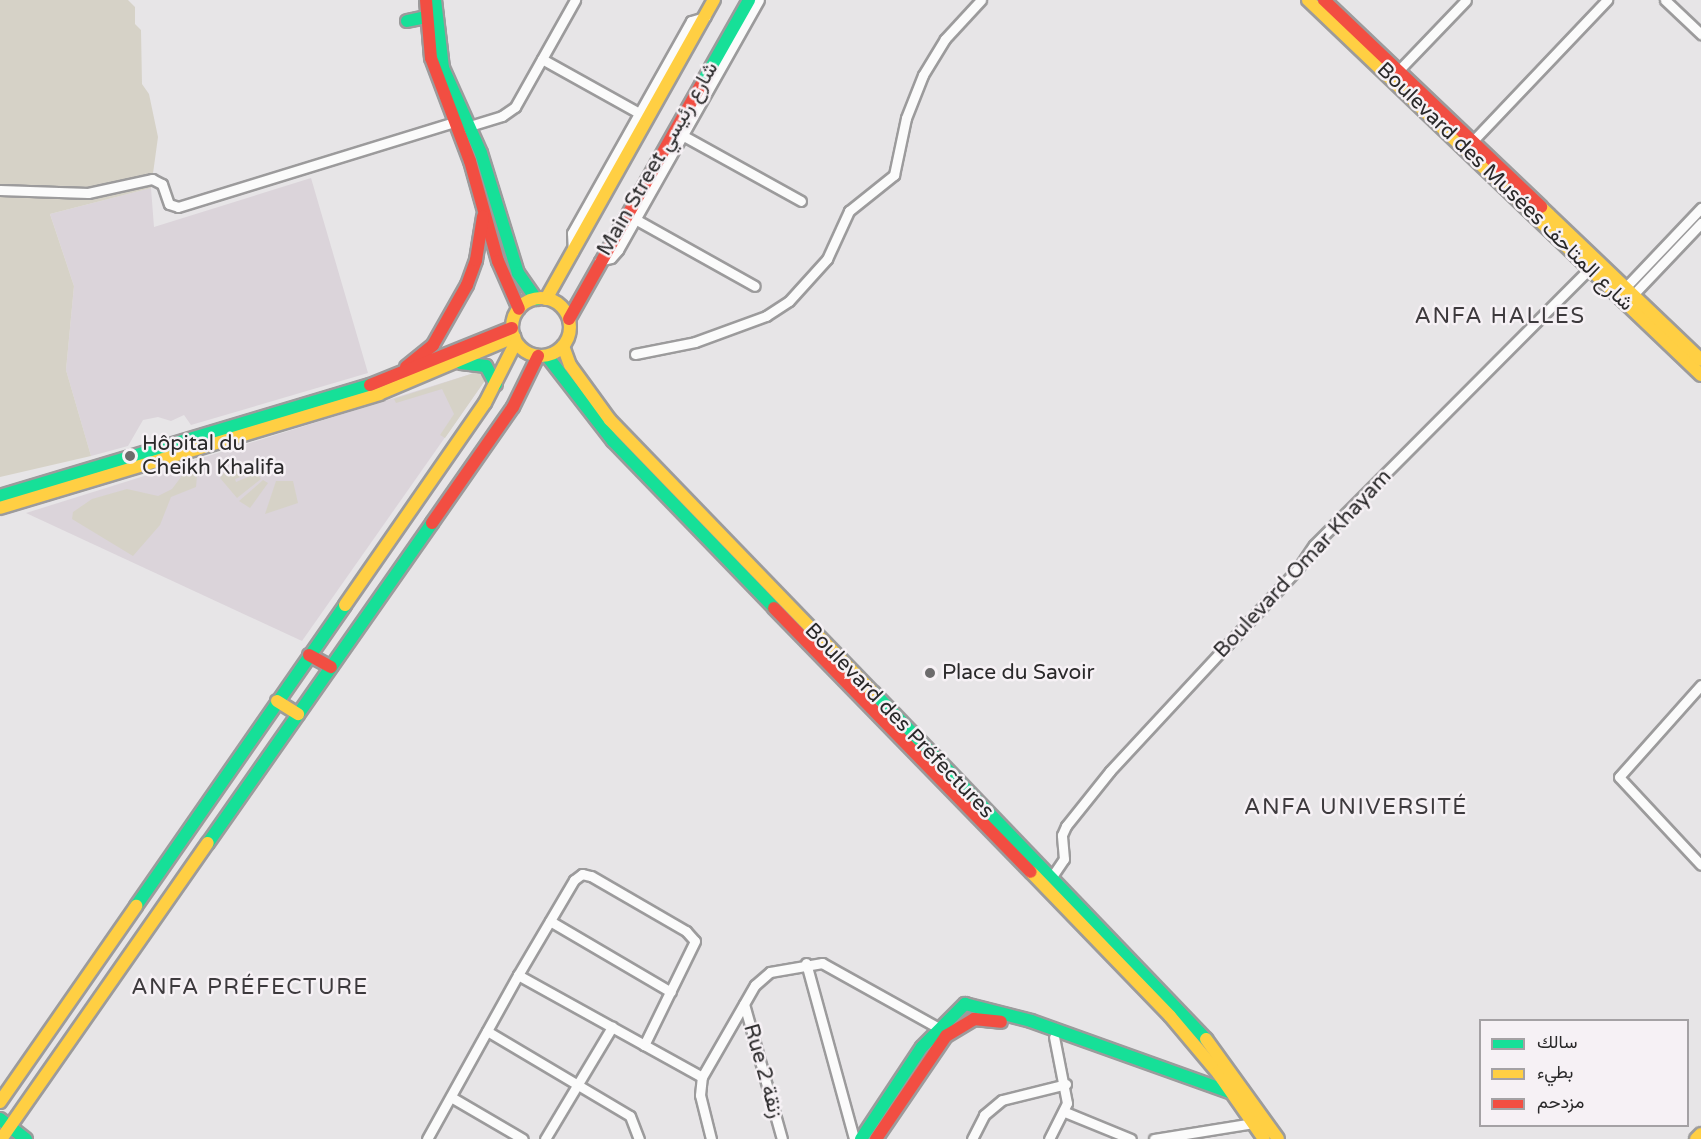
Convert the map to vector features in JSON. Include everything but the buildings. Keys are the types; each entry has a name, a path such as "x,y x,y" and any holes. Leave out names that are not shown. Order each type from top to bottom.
{"street":[{"path":"0,1102 496,385 514,335 519,309 498,261 462,124 431,58 426,0"},
{"path":"6,1133 513,407 542,356 563,346 569,333 569,320 561,306 541,299 518,273 462,124 440,57 435,0"},
{"path":"0,190 88,193 152,179 162,184 169,204 178,207 512,111 575,0"},
{"name":"Main Street شارع رئيسي","path":"541,299 573,252 714,0"},
{"path":"635,354 695,342 766,316 789,301 827,259 849,211 894,175 906,118 924,75 945,39 981,0"},
{"name":"Boulevard des Musées شارع المتاحف","path":"1308,0 1625,295 1701,360"},
{"name":"Boulevard des Musées شارع المتاحف","path":"1324,0 1398,71 1467,147 1589,270 1625,295 1701,375"},
{"path":"1398,71 1466,0"},
{"path":"1467,147 1606,0"},
{"path":"1665,0 1701,34"},
{"path":"599,261 614,256 682,135 748,1"},
{"name":"Main Street شارع رئيسي","path":"569,320 599,261 748,1"},
{"path":"406,21 426,17"},
{"path":"573,252 572,233 639,113 691,21 705,17"},
{"path":"543,59 639,113"},
{"path":"682,135 801,201"},
{"path":"1625,295 1701,208"},
{"path":"393,378 428,351 442,332 474,268 484,213"},
{"path":"635,219 755,286"},
{"path":"1625,295 1701,223"},
{"name":"Boulevard Omar Khayam","path":"1046,877 1064,859 1066,826 1110,771 1298,570 1314,545 1589,270"},
{"path":"519,309 541,299"},
{"path":"0,496 393,378 514,335"},
{"path":"514,335 523,350 542,356"},
{"path":"0,508 380,394 514,335"},
{"name":"Boulevard des Préfectures","path":"563,346 570,365 610,420 892,721"},
{"name":"Boulevard des Préfectures","path":"542,356 613,441 1200,1031 1238,1092 1278,1139"},
{"path":"457,362 483,364 492,372 496,385"},
{"path":"309,655 331,667"},
{"path":"1701,685 1619,777 1701,865"},
{"path":"277,701 298,714"},
{"path":"427,1139 518,975 576,877 591,876 694,938 695,947 644,1045"},
{"name":"Boulevard des Préfectures","path":"1046,877 1238,1092"},
{"path":"550,921 671,992"},
{"path":"806,963 854,1139"},
{"path":"711,1139 700,1095 702,1077 761,977 806,963 830,966 938,1027"},
{"path":"518,975 702,1077"},
{"name":"Rue 2 زنقة","path":"744,1004 782,1139"},
{"path":"861,1139 938,1027 966,1004 972,1016"},
{"path":"876,1139 936,1047 952,1030 972,1016 1031,1021 1238,1092"},
{"path":"972,1016 1015,1024 1054,1036 1247,1104"},
{"path":"545,1139 612,1027"},
{"path":"487,1031 630,1116 639,1139"},
{"path":"1049,1139 1065,1112 1066,1084 1054,1036"},
{"path":"1198,1080 1205,1072 1206,1057"},
{"path":"972,1139 984,1115 1002,1101 1066,1084"},
{"path":"451,1097 519,1138"},
{"name":"Boulevard des Préfectures","path":"1247,1104 1254,1123 1264,1139"},
{"path":"1065,1112 1131,1139"},
{"path":"0,1119 6,1133"},
{"path":"1154,1139 1254,1123"},
{"path":"6,1133 26,1139"},
{"path":"1696,1139 1701,1134"}],"shaded area":[{"path":"0,0 128,0 135,7 135,24 141,30 142,84 149,94 158,137 151,188 50,214 74,286 66,370 91,456 0,477"},
{"path":"311,178 368,373 191,425 184,415 171,421 158,417 143,420 128,446 91,456 66,370 74,286 50,214 151,188 154,227"},
{"path":"477,372 486,379 302,641 26,513"},
{"path":"477,372 486,379 445,438 440,435 454,414 442,389 396,403 394,399"},
{"path":"246,461 254,461 256,471 235,479 236,482 257,473 261,479 237,498 220,478 226,470"},
{"path":"191,471 197,476 196,487 171,497 160,525 133,556 72,519 73,512 92,499 127,489 158,496 172,489 184,473"},
{"path":"263,480 268,483 250,508 239,501"},
{"path":"276,481 293,481 298,503 265,514"}],"traffic: fast":[{"path":"435,0 443,68 481,153 518,273 536,299"},
{"path":"701,85 749,0"},
{"path":"407,21 426,17"},
{"path":"547,356 613,441 774,608"},
{"path":"461,363 486,366 496,385"},
{"path":"0,496 370,385"},
{"path":"208,843 432,523"},
{"path":"136,906 345,605"},
{"path":"874,693 1206,1039"},
{"path":"861,1139 922,1047 965,1004 1031,1021 1232,1093"},
{"path":"0,1119 26,1139"}],"traffic: slow":[{"path":"546,299 714,0"},
{"path":"1308,0 1701,375"},
{"path":"1541,207 1701,360"},
{"path":"541,298 557,303 565,311 570,327 565,343 557,351 541,356 525,351 517,343 512,327 517,311 525,303 541,298"},
{"path":"0,508 379,394 514,337"},
{"path":"345,605 485,403 516,342"},
{"path":"563,346 570,365 610,420 874,693"},
{"path":"277,701 298,714"},
{"path":"4,1135 208,843"},
{"path":"1031,872 1170,1016 1218,1073 1264,1139"},
{"path":"0,1102 136,906"},
{"path":"1206,1039 1278,1139"},
{"path":"1696,1139 1701,1134"}],"traffic: jam":[{"path":"426,0 431,58 470,161 498,261 519,309"},
{"path":"1324,0 1541,207"},
{"path":"569,319 701,85"},
{"path":"406,367 433,345 467,285 476,260 483,217"},
{"path":"370,385 512,328"},
{"path":"432,523 513,407 538,356"},
{"path":"774,608 1031,872"},
{"path":"309,655 331,667"},
{"path":"876,1139 946,1036 974,1019 1001,1022"}],"place":[{"name":"Hôpital du Cheikh Khalifa","path":"130,456"},
{"name":"Place du Savoir","path":"930,673"}],"district":[{"name":"ANFA HALLES","path":"1500,317"},
{"name":"ANFA UNIVERSITÉ","path":"1356,808"},
{"name":"ANFA PRÉFECTURE","path":"250,988"}]}
